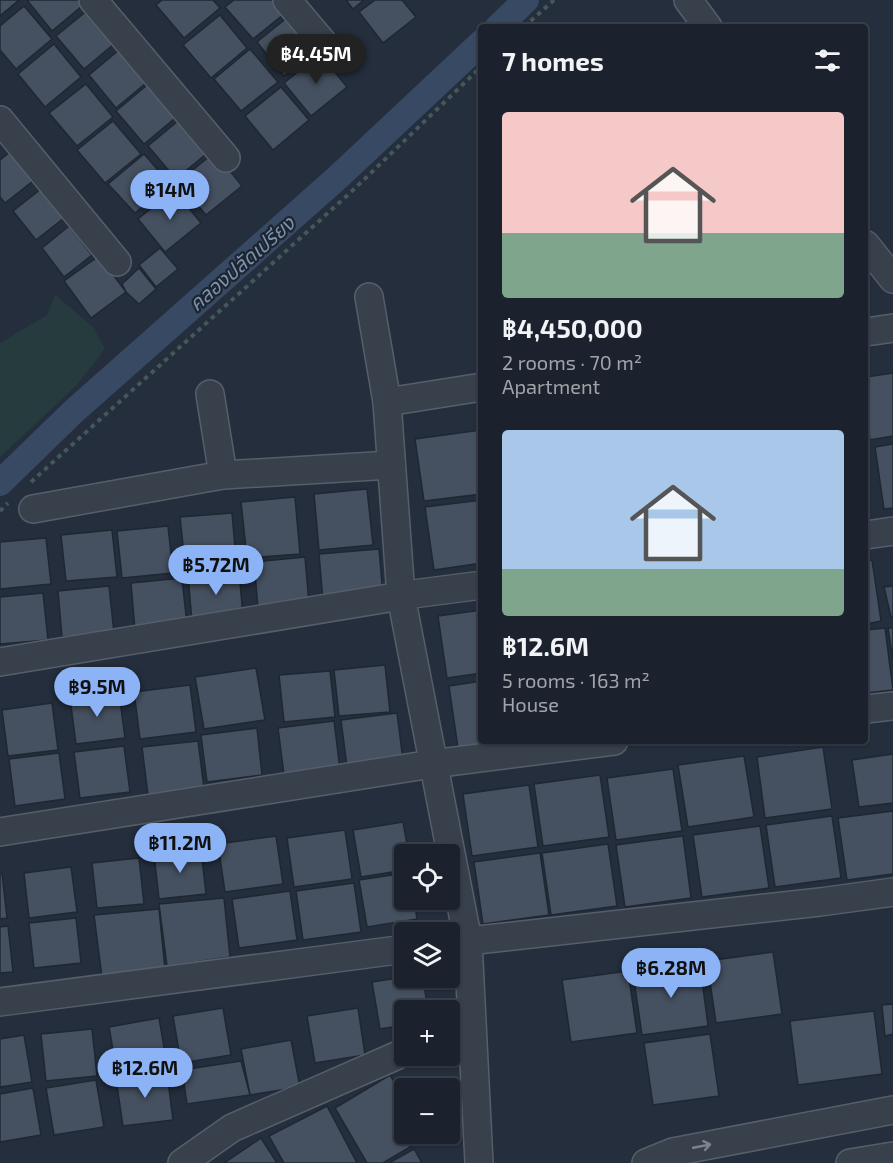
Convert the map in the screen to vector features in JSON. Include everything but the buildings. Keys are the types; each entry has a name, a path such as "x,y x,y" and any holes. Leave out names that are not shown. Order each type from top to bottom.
{"street":[{"path":"93,0 226,158"},
{"path":"287,0 335,57"},
{"path":"688,0 706,24"},
{"path":"0,120 117,262"},
{"path":"868,248 893,279"},
{"path":"369,297 387,402 401,596 432,764 456,922"},
{"path":"868,332 893,328"},
{"path":"387,402 478,388"},
{"path":"210,394 223,475"},
{"path":"25,497 223,475 391,465"},
{"path":"868,535 893,531"},
{"path":"0,662 401,596 478,586"},
{"path":"868,709 893,706"},
{"path":"0,832 432,764 590,744"},
{"path":"460,942 893,892"},
{"path":"0,1002 394,950"},
{"path":"460,985 461,1028 479,1163"},
{"path":"182,1163 232,1128 394,1057"},
{"path":"646,1163 673,1152 893,1110"},
{"path":"850,1163 893,1156"}],"path":[{"path":"527,24 554,0"},
{"path":"0,511 25,497 478,70"}],"green space":[{"path":"55,295 93,327 105,349 76,386 0,457 0,343 47,315"}],"waterway":[{"name":"คลองปลัดเปรียง","path":"501,24 526,0"},
{"name":"คลองปลัดเปรียง","path":"0,483 74,411 337,178 478,46"}]}
